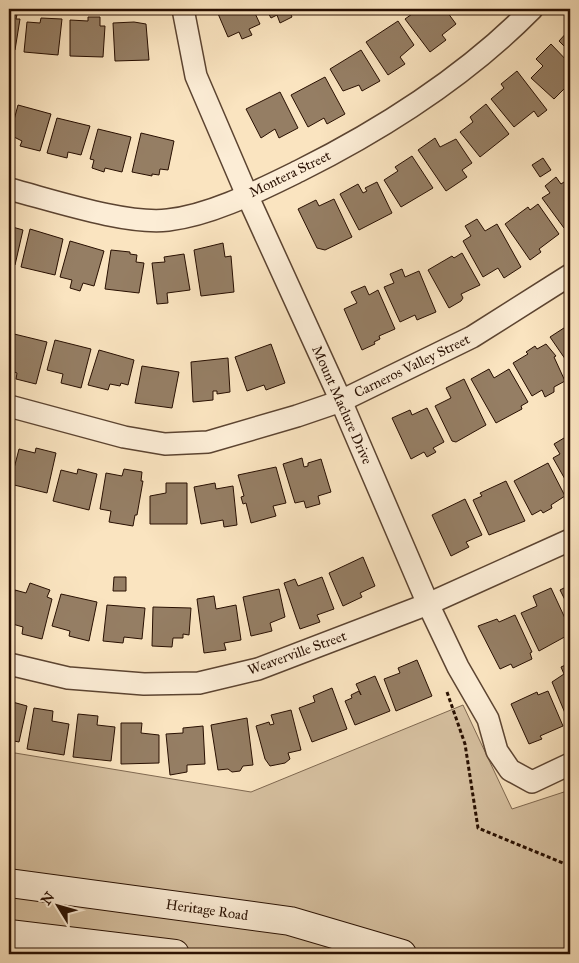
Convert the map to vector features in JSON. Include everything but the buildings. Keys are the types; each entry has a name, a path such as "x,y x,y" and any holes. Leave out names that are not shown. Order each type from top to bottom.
{"main road":[{"name":"Heritage Road","path":"9,884 290,921 402,954"},
{"path":"9,934 175,954"}],"street":[{"name":"Mount Maclure Drive","path":"183,9 196,76 247,195 342,401 428,604 458,667 488,719 497,751 510,770 532,782 570,764"},
{"name":"Montera Street","path":"9,190 130,219 167,220 194,215 247,195 334,153 396,118 451,80 497,42 532,9"},
{"name":"Carneros Valley Street","path":"9,406 60,418 124,437 164,444 208,442 342,401 472,337 570,275"},
{"name":"Weaverville Street","path":"9,664 68,678 144,684 198,683 258,669 428,604 570,540"}],"path":[{"path":"446,690 465,744 478,828 570,866"}],"shaded area":[{"path":"463,705 512,809 570,790 570,954 9,954 9,752 251,792"}]}
